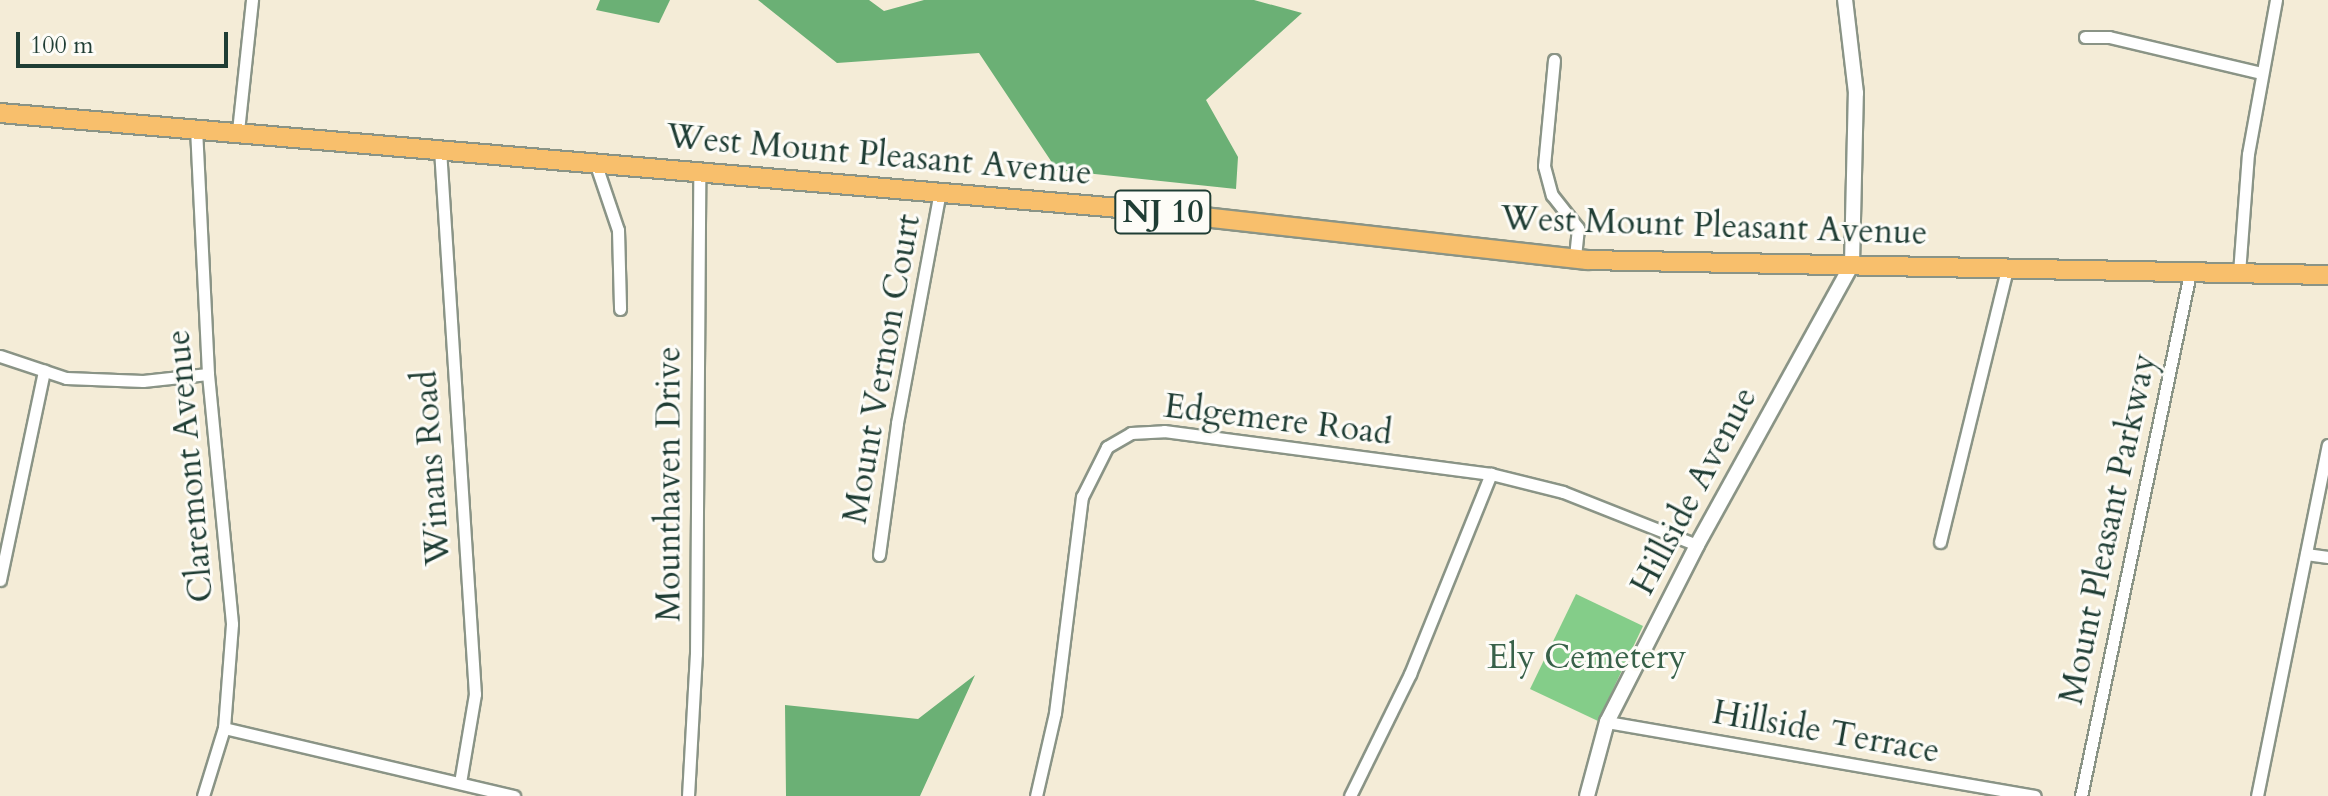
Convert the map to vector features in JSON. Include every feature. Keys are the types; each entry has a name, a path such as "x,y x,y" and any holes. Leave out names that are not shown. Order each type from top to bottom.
{"main road":[{"name":"West Mount Pleasant Avenue","path":"0,113 940,192 1575,259 2328,275"}],"street":[{"path":"238,131 252,0"},
{"path":"1845,0 1856,93 1852,264"},
{"path":"2239,273 2248,154 2276,0"},
{"path":"2085,37 2109,37 2261,73"},
{"path":"1554,60 1544,166 1552,195 1578,228 1575,259"},
{"name":"Claremont Avenue","path":"196,128 208,374 232,624 224,728 203,796"},
{"name":"Winans Road","path":"440,149 475,694 460,783"},
{"path":"595,162 599,186 618,230 620,309"},
{"name":"Mounthaven Drive","path":"688,796 696,654 699,171"},
{"name":"Mount Vernon Court","path":"879,555 897,423 940,192"},
{"name":"Hillside Avenue","path":"1587,796 1607,722 1697,545 1852,264"},
{"path":"1940,542 2007,269"},
{"name":"Mount Pleasant Parkway","path":"2081,796 2190,273"},
{"path":"0,356 66,378 143,381 208,374"},
{"path":"0,580 6,517 44,371"},
{"name":"Edgemere Road","path":"1036,796 1055,713 1082,497 1107,447 1131,433 1164,431 1491,474 1563,492 1697,545"},
{"path":"2257,796 2328,445"},
{"path":"1350,796 1410,674 1491,474"},
{"path":"2306,554 2328,557"},
{"name":"Hillside Terrace","path":"1607,722 2035,796"},
{"path":"224,728 514,796"}],"green space":[{"path":"600,0 670,0 659,23 596,10"},
{"path":"758,0 869,0 884,11 924,0 1254,0 1302,13 1206,100 1238,157 1236,189 1057,170 979,53 837,63"},
{"name":"Ely Cemetery","path":"1576,594 1643,626 1598,721 1530,689"},
{"path":"975,675 920,796 786,796 785,705 918,719"}]}
